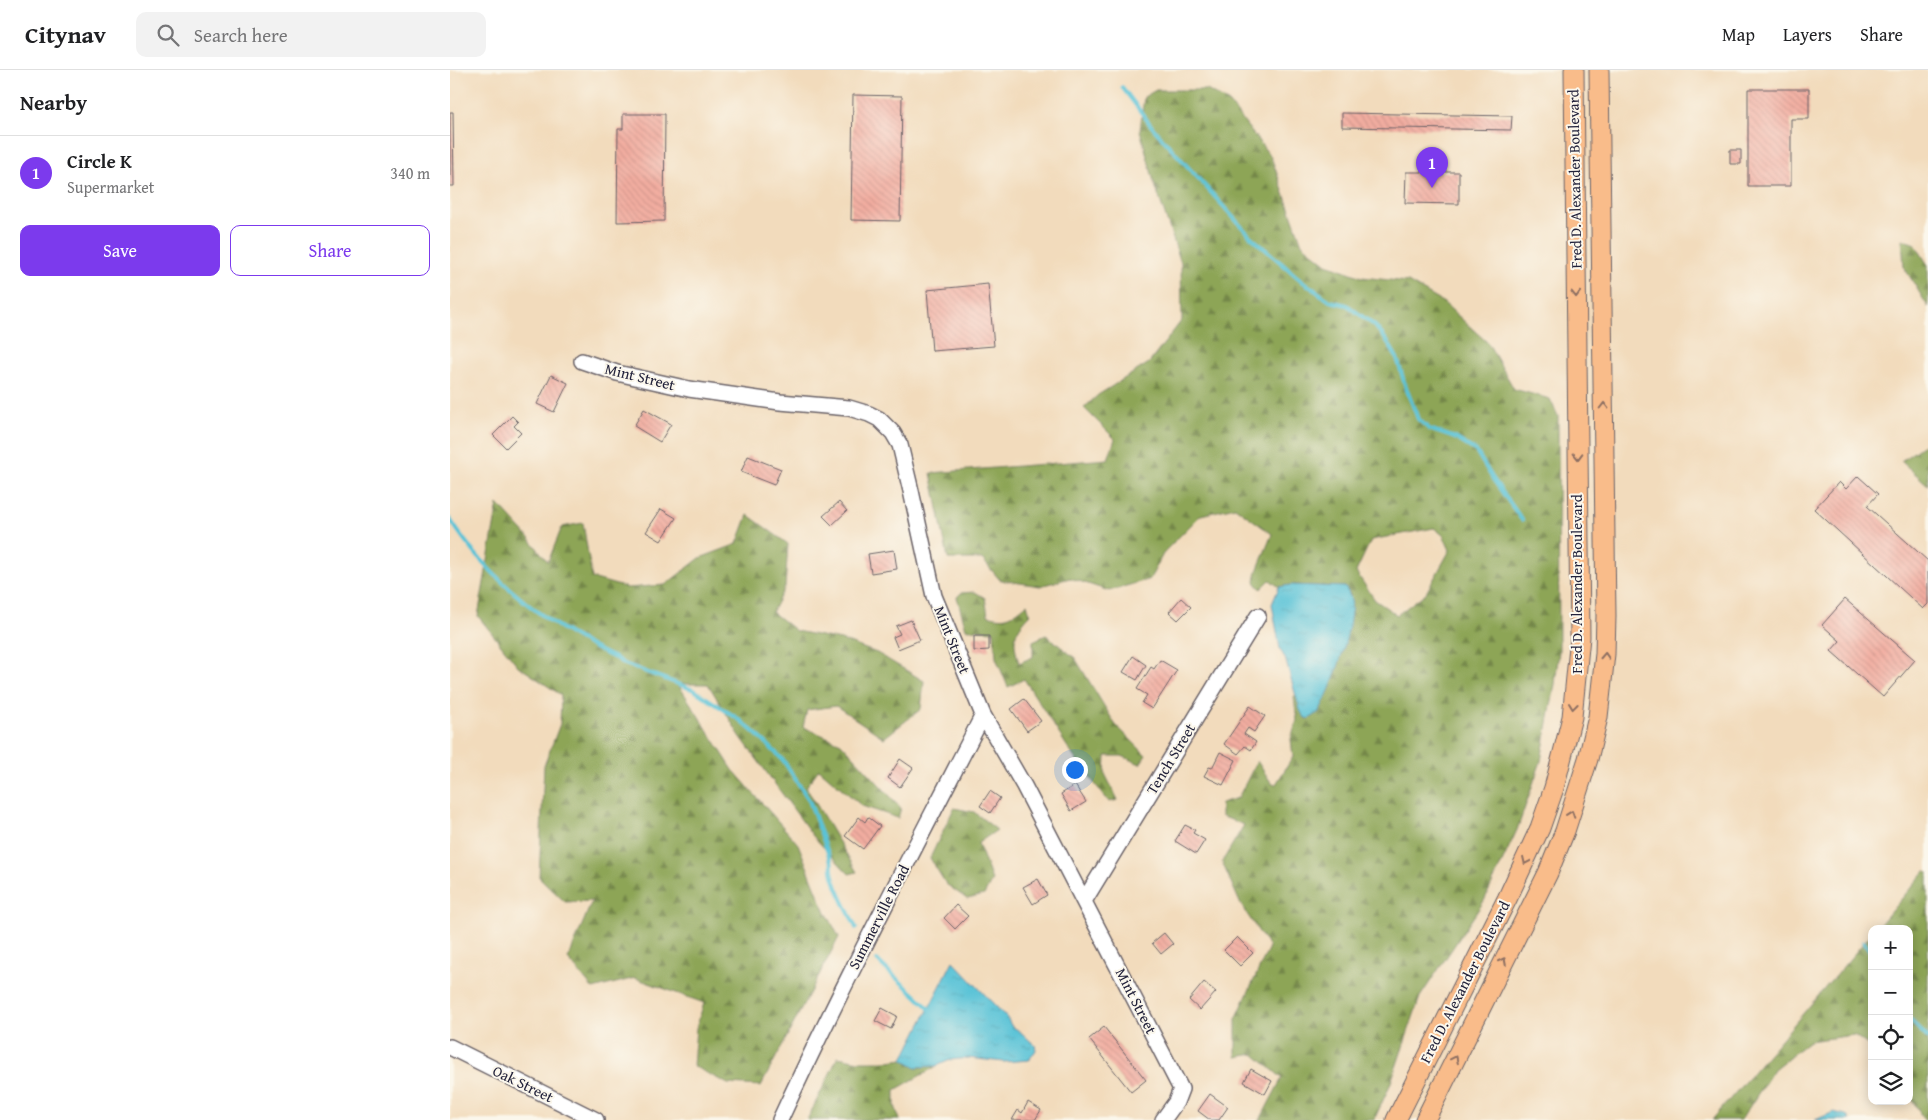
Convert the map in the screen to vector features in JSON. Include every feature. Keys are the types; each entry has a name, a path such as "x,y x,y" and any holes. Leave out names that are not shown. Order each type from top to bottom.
{"main road":[{"name":"Fred D. Alexander Boulevard","path":"1396,1120 1512,890 1540,828 1564,754 1572,717 1580,637 1574,70"},
{"name":"Fred D. Alexander Boulevard","path":"1425,1120 1548,873 1565,830 1588,760 1598,718 1603,681 1606,608 1599,70"},
{"path":"1458,994 1482,1005"}],"street":[{"name":"Mint Street","path":"582,362 617,373 689,389 780,402 849,408 869,414 886,425 893,433 900,445 934,596 982,715 1024,786 1181,1089 1176,1102 1163,1120"},
{"name":"Tench Street","path":"1084,901 1258,616"},
{"name":"Summerville Road","path":"780,1120 879,916 982,715"},
{"name":"Oak Street","path":"450,1048 596,1120"}],"green space":[{"path":"1156,90 1207,90 1229,103 1271,157 1302,244 1327,264 1362,277 1408,282 1444,303 1488,343 1514,389 1550,399 1558,416 1559,651 1541,761 1517,830 1484,901 1420,997 1390,1085 1374,1120 1260,1120 1282,1078 1254,1054 1236,1057 1236,1019 1269,947 1241,905 1222,862 1244,825 1221,816 1221,803 1238,798 1257,761 1272,784 1276,784 1293,757 1291,739 1297,720 1294,697 1296,694 1304,717 1307,719 1319,712 1340,656 1350,595 1345,587 1291,585 1279,587 1270,580 1261,589 1255,582 1257,571 1272,534 1235,507 1201,515 1164,552 1150,579 1109,591 1070,578 1040,586 1000,580 982,559 948,559 931,473 1108,459 1115,439 1084,408 1098,395 1149,363 1182,320 1181,263 1154,182 1140,130 1144,97","holes":["1434,528 1443,535 1450,550 1426,593 1397,615 1375,600 1356,572 1371,540"]},
{"path":"1902,239 1915,244 1928,265 1928,307 1904,267"},
{"path":"1928,442 1928,485 1901,461"},
{"path":"498,504 548,562 562,527 583,523 592,578 627,588 665,585 700,558 737,544 748,515 788,544 785,587 772,612 796,631 841,640 877,653 924,681 921,709 884,738 836,706 807,710 803,727 841,743 901,808 898,818 862,806 819,769 806,787 857,872 849,874 813,836 740,736 708,684 678,684 733,770 798,844 822,904 839,937 761,1086 728,1084 693,1066 696,1028 704,1003 635,978 593,989 568,959 592,901 565,902 539,877 544,766 560,724 561,695 518,666 478,616"},
{"path":"975,592 985,598 988,615 995,617 1009,616 1027,604 1030,615 1020,626 1015,642 1019,663 1033,657 1033,641 1046,635 1075,658 1115,724 1146,755 1140,764 1122,756 1106,756 1105,774 1118,800 1109,802 1074,757 1024,679 1008,687 996,658 994,631 966,629 957,597 961,593"},
{"path":"954,808 974,812 997,830 978,843 992,880 984,895 967,899 946,884 930,858"},
{"path":"1926,870 1928,873 1928,1120 1924,1120 1913,1101 1913,925 1879,925"},
{"path":"1868,938 1868,1045 1854,1035 1809,1041 1774,1069 1741,1120 1712,1120"},
{"path":"838,1057 859,1061 903,1059 916,1067 937,1066 895,1090 895,1106 900,1120 807,1120"}],"water":[{"path":"1291,585 1345,587 1350,596 1352,609 1347,637 1334,677 1319,712 1308,718 1304,717 1300,710 1285,658 1280,649 1272,604 1279,587"},
{"path":"953,961 1007,1018 1012,1027 1021,1032 1035,1045 1036,1050 1029,1060 1004,1062 968,1058 950,1060 937,1066 916,1067 903,1059"},
{"path":"1834,1112 1846,1115 1850,1120 1815,1120"}],"building":[{"path":"1748,89 1809,89 1809,119 1791,119 1791,186 1748,186"},
{"path":"853,95 902,96 900,221 851,220"},
{"path":"450,112 453,112 454,186 450,186"},
{"path":"1342,113 1512,116 1511,130 1342,127"},
{"path":"623,114 665,114 664,221 617,222 618,129 623,129"},
{"path":"1730,150 1741,150 1741,164 1730,164"},
{"path":"1406,172 1459,172 1459,204 1405,203"},
{"path":"988,284 994,346 932,351 927,290"},
{"path":"551,375 568,383 554,412 537,404"},
{"path":"644,409 671,424 660,442 634,426"},
{"path":"512,416 518,422 514,426 521,433 506,448 493,435"},
{"path":"748,456 781,469 774,485 741,472"},
{"path":"1858,476 1878,494 1867,506 1928,561 1928,604 1923,609 1814,509 1839,482 1846,489"},
{"path":"839,502 847,511 832,525 823,516"},
{"path":"661,509 676,518 661,541 646,532"},
{"path":"894,550 897,569 871,573 868,554"},
{"path":"1181,598 1191,607 1178,620 1169,612"},
{"path":"1845,599 1915,660 1883,697 1831,651 1840,641 1822,625"},
{"path":"911,620 920,640 898,649 893,637 900,634 896,626"},
{"path":"974,636 989,636 989,650 974,651"},
{"path":"1133,656 1146,665 1137,680 1123,672"},
{"path":"1160,660 1177,670 1152,709 1142,703 1147,695 1137,689 1151,667 1154,669"},
{"path":"1024,699 1041,721 1027,731 1011,709"},
{"path":"1250,706 1265,716 1254,732 1248,728 1244,734 1256,742 1251,750 1245,746 1238,754 1224,744"},
{"path":"1220,752 1236,760 1223,785 1204,776 1209,767 1212,768"},
{"path":"900,759 913,768 900,787 888,778"},
{"path":"1075,785 1086,802 1071,811 1061,794"},
{"path":"990,791 1000,798 990,813 980,806"},
{"path":"859,817 865,822 868,817 880,826 863,849 845,836"},
{"path":"1185,825 1195,830 1193,833 1205,840 1196,854 1175,841"},
{"path":"1038,879 1047,895 1033,904 1023,887"},
{"path":"956,905 968,916 955,929 944,918"},
{"path":"1164,933 1173,944 1161,954 1152,943"},
{"path":"1237,937 1253,953 1240,966 1224,950"},
{"path":"1204,982 1216,992 1200,1010 1189,1000"},
{"path":"882,1008 897,1016 891,1029 875,1021"},
{"path":"1104,1027 1146,1080 1131,1092 1089,1039"},
{"path":"1251,1069 1272,1081 1265,1094 1244,1082"},
{"path":"1210,1094 1228,1107 1219,1120 1210,1120 1198,1111"},
{"path":"1028,1102 1041,1110 1035,1120 1012,1120 1018,1110 1022,1113"}],"waterway":[{"path":"1122,87 1153,128 1250,236 1302,281 1330,301 1347,305 1375,326 1397,358 1418,419 1429,429 1455,438 1476,451 1522,520"},
{"path":"450,519 466,542 503,583 547,619 622,663 694,690 740,720 783,760 809,800 832,864 837,887 856,928"},
{"path":"1864,942 1868,948"},
{"path":"877,960 932,1012"},
{"path":"1913,1023 1928,1038"}],"place":[{"name":"Circle K","path":"1432,188"}]}
